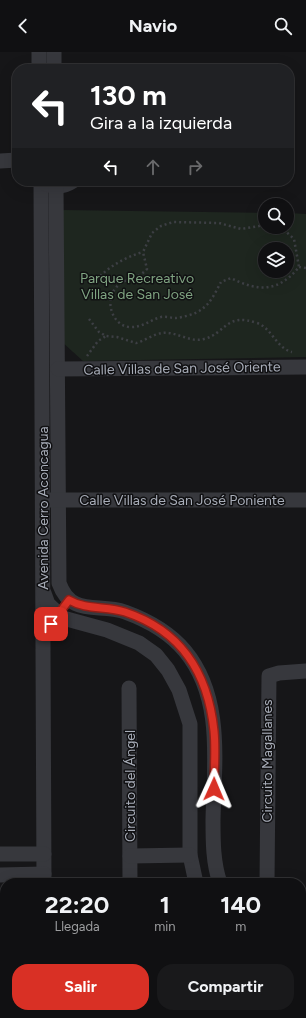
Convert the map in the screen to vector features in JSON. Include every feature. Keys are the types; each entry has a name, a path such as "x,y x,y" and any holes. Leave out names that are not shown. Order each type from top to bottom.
{"street":[{"path":"39,52 39,64"},
{"path":"54,52 54,64"},
{"path":"0,160 12,160"},
{"name":"Avenida Cerro Aconcagua","path":"44,878 41,225 46,186"},
{"name":"Avenida Cerro Aconcagua","path":"47,186 56,226 59,583 62,592 69,600"},
{"path":"41,225 56,226"},
{"path":"42,339 57,340"},
{"name":"Calle Villas de San José Oriente","path":"58,369 306,367"},
{"path":"42,444 58,446"},
{"name":"Calle Villas de San José Poniente","path":"42,499 306,500"},
{"path":"43,584 48,604 58,614 74,622 107,630 139,643 156,655 168,670 180,690 190,724 190,855 195,878"},
{"path":"43,634 69,600 78,606 125,612 147,622 178,642 187,653 201,676 212,710 215,733 213,831 215,870 218,878"},
{"path":"168,670 187,653"},
{"name":"Circuito Magallanes","path":"267,878 269,676 279,673 306,671"},
{"name":"Circuito del Ángel","path":"129,688 130,878"},
{"path":"0,854 44,854"},
{"path":"130,856 190,855"},
{"path":"0,875 33,878"}],"path":[{"path":"258,226 241,229 219,223 173,222 161,226 152,233 143,252 147,269 142,275 121,282 114,290 109,300 111,311 117,320 128,327 142,325 162,316 176,318 202,310 209,303 221,282 231,278 243,284 258,288 273,287 283,283 292,276 299,267 294,239 289,234"},
{"path":"93,283 111,266 123,259 143,252"},
{"path":"299,267 306,268"},
{"path":"89,319 99,332 106,336 117,336 136,343 162,333 192,339 204,339 235,320 246,321 258,323 268,330 276,342 289,351 295,352"},
{"path":"86,369 87,357 90,351 98,341 106,336"}],"green space":[{"name":"Parque Recreativo Villas de San José","path":"62,210 258,213 258,234 294,234 294,213 306,214 306,357 83,361 62,342"}],"route":[{"path":"51,624 69,600 78,606 125,612 154,625 178,642 187,653 201,676 210,702 215,733 214,789"}]}
